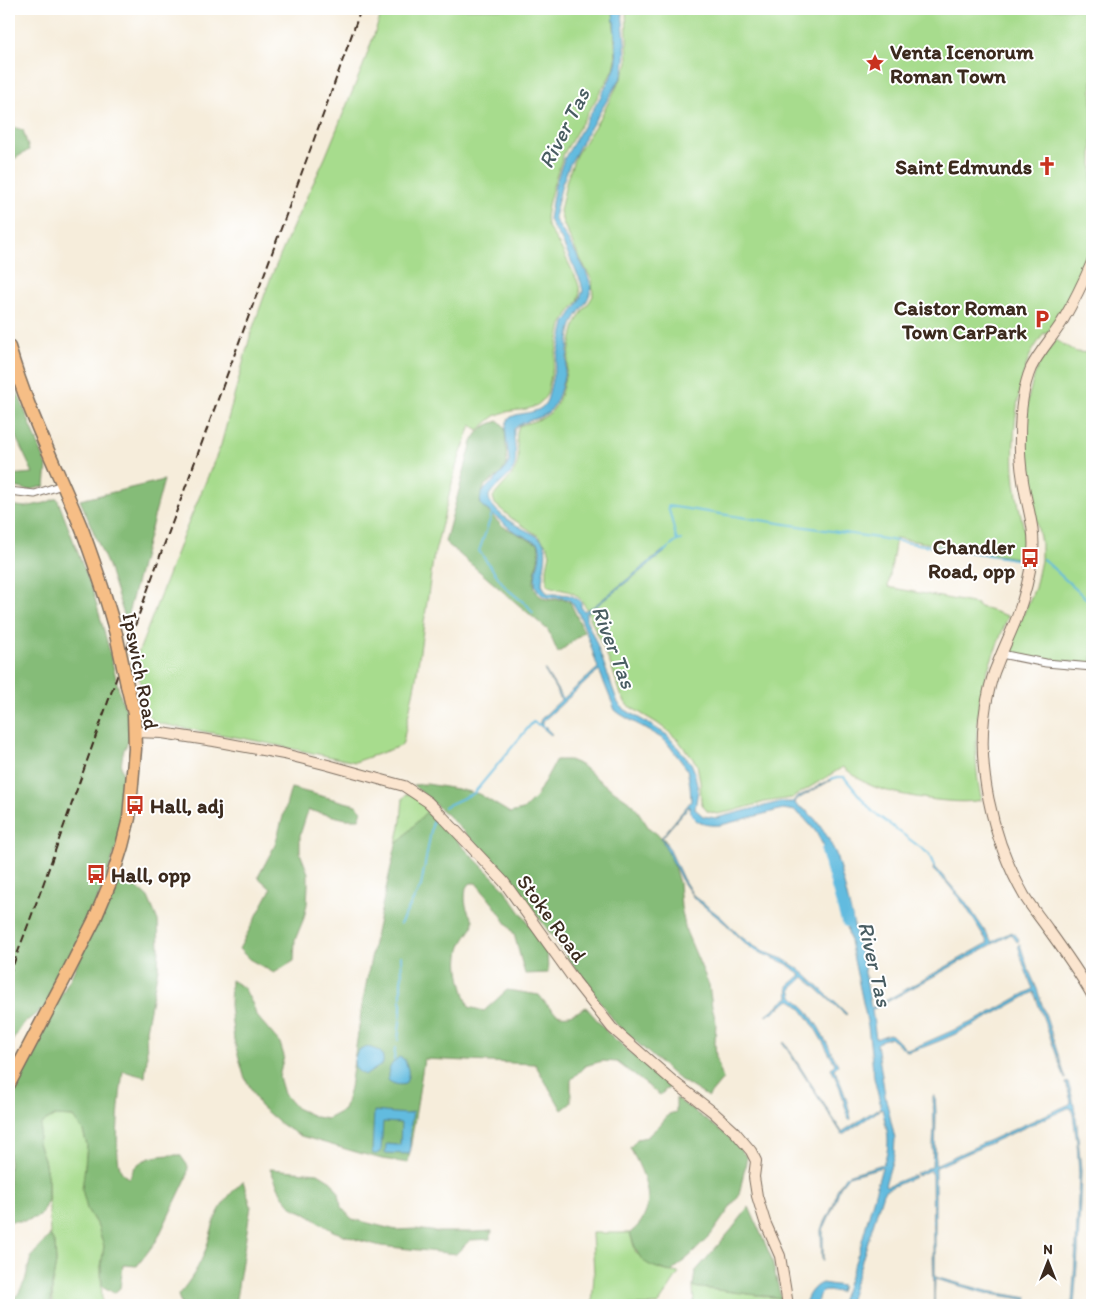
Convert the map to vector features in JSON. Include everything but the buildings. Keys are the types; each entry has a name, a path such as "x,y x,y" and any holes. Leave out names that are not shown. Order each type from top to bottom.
{"highway":[{"name":"Ipswich Road","path":"9,347 29,408 82,532 109,610 128,685 134,714 135,732 134,769 128,818 112,878 82,947 9,1084"}],"street":[{"path":"1092,262 1082,286 1062,323 1031,368 1026,385 1021,411 1020,440 1024,485 1034,548 1029,580 1017,618 996,665 983,729 984,764 988,798 997,834 1026,898 1092,995"},
{"path":"9,492 35,494 62,485"},
{"path":"1001,654 1046,663 1092,667"},
{"name":"Stoke Road","path":"135,732 162,733 284,754 404,786 428,802 504,882 575,981 612,1028 674,1082 713,1112 735,1132 751,1151 756,1161 754,1177 757,1196 780,1256 788,1305"}],"green space":[{"path":"383,9 613,9 616,59 614,69 564,153 548,205 547,225 577,280 580,293 578,301 562,325 547,394 537,405 531,408 504,412 492,418 478,430 471,425 456,467 433,560 416,679 403,742 401,746 355,762 247,739 161,724 154,721 147,714 143,702 136,659 183,536 221,445 251,333 271,277 325,158 363,66"},
{"path":"626,9 1092,9 1092,252 1077,284 1053,324 1046,334 1044,333 1030,356 1020,389 1016,417 1014,473 1029,560 896,538 888,587 977,604 977,606 1008,616 986,674 980,700 976,747 980,800 942,801 895,793 868,784 843,767 792,798 765,802 717,814 707,811 701,801 697,764 678,740 669,732 627,705 581,600 573,593 547,585 547,568 550,554 548,547 539,536 511,518 495,504 493,497 516,469 518,460 517,431 519,426 544,417 556,405 566,373 575,324 593,296 592,280 563,223 560,211 567,179 576,155 600,118 628,63"},
{"path":"9,126 23,130 29,150 9,162"},
{"path":"1056,340 1076,352 1092,353 1092,664 1040,659 1009,652 1014,635 1035,588 1041,560 1041,542 1028,485 1025,462 1028,399 1040,362"},
{"path":"9,371 47,466 45,486 29,490 9,486 9,475 33,473 9,423"},
{"path":"499,421 505,428 507,464 500,475 485,485 480,503 502,526 538,544 539,551 534,582 535,589 539,595 548,600 562,599 570,602 584,632 558,653 548,630 445,542 472,442 482,428"},
{"path":"164,480 126,621 108,566 80,500"},
{"path":"57,498 93,592 120,695 128,714 130,738 123,752 121,767 126,785 123,818 117,845 89,921 45,1007 24,1023 9,1046 9,505 25,507 45,503"},
{"path":"556,760 569,760 581,765 601,782 633,804 649,828 665,840 679,883 686,931 709,985 716,1022 716,1058 723,1079 708,1097 676,1077 617,1025 510,878 446,814 413,785 427,784 479,794 510,813 523,810 536,797"},
{"path":"291,788 356,805 362,811 359,819 346,819 308,810 300,835 300,853 308,873 307,904 304,918 295,940 294,961 274,973 249,959 239,949 271,889 258,877 275,845"},
{"path":"407,794 417,798 431,812 425,814 396,845 403,798"},
{"path":"431,812 441,819 460,844 502,886 547,950 548,973 525,974 514,934 476,883 471,883 466,887 465,899 473,924 463,942 459,958 460,975 469,1007 484,1011 507,990 539,995 554,1012 564,1016 586,1007 608,1033 670,1086 660,1095 617,1062 602,1061 585,1066 571,1080 571,1103 562,1110 535,1064 424,1059 408,1163 382,1159 301,1136 282,1125 260,1106 244,1076 234,1040 230,1005 231,980 244,988 256,1015 280,1043 284,1056 279,1077 284,1094 296,1108 316,1117 327,1119 344,1110 350,1088 362,1006 375,937 396,845 425,813"},
{"path":"127,879 148,897 158,921 159,948 158,968 146,1030 147,1058 145,1077 123,1071 118,1122 119,1162 121,1171 129,1179 136,1166 152,1157 180,1155 188,1166 187,1177 157,1240 137,1266 123,1265 120,1288 114,1293 102,1286 101,1267 104,1246 98,1227 87,1209 82,1189 87,1145 83,1131 73,1117 55,1116 41,1124 38,1143 44,1159 48,1181 48,1200 40,1216 25,1221 9,1221 9,1092 72,975 115,880"},
{"path":"676,1098 728,1136 747,1157 739,1195 710,1236 671,1272 647,1264 639,1256 630,1233 640,1224 648,1203 645,1181 630,1148 637,1139 647,1137 669,1114 676,1112"},
{"path":"55,1116 73,1117 83,1131 87,1145 85,1166 87,1209 98,1227 104,1246 101,1267 102,1305 53,1305 52,1285 56,1263 55,1245 50,1235 48,1181 44,1159 38,1143 41,1124"},
{"path":"270,1169 318,1173 331,1181 339,1193 341,1207 352,1219 396,1230 416,1229 438,1232 492,1231 490,1239 470,1240 456,1254 381,1246 358,1240 333,1231 303,1212 293,1208 282,1195"},
{"path":"243,1181 251,1206 235,1305 181,1305 178,1295 191,1279 201,1261 214,1222 222,1205"},
{"path":"749,1207 771,1257 781,1298 693,1287 695,1272"},
{"path":"592,1233 630,1233 636,1253 662,1270 679,1273 658,1305 592,1305 594,1274"},
{"path":"50,1235 55,1245 56,1263 51,1305 9,1305 9,1297 17,1296 25,1281 31,1257"},
{"path":"693,1287 781,1298 782,1305 694,1305"}],"water":[{"path":"613,9 622,9 625,60 622,76 569,166 562,184 555,213 555,220 576,253 590,281 590,293 571,328 565,372 556,401 545,415 518,425 514,429 516,459 514,468 490,493 492,505 505,518 536,535 544,543 546,557 542,585 547,593 573,596 581,602 581,607 584,611 594,606 664,550 665,552 586,613 586,619 618,703 624,709 667,735 691,763 698,790 695,809 703,816 716,818 780,802 793,802 795,799 833,778 796,800 795,804 815,819 827,836 836,854 864,967 871,1008 988,943 966,907 947,883 933,870 934,866 967,904 992,942 1011,932 1017,936 1019,941 1017,942 1011,934 872,1010 876,1039 889,1034 906,1049 911,1049 981,1018 1033,989 1024,966 1018,945 1020,944 1037,989 1066,1079 1034,992 973,1025 925,1047 908,1052 890,1038 882,1040 877,1044 885,1095 895,1139 894,1155 885,1185 887,1186 914,1175 915,1177 885,1190 883,1193 848,1305 840,1305 860,1248 882,1167 849,1176 840,1187 834,1206 823,1230 823,1260 821,1230 833,1206 837,1190 845,1177 883,1164 886,1156 888,1136 882,1109 879,1110 881,1107 874,1078 868,1026 847,927 825,849 816,832 804,818 795,811 783,809 715,825 700,823 693,817 689,806 662,838 693,895 752,945 796,967 847,1014 804,977 791,989 793,996 807,1010 819,1028 838,1065 834,1069 846,1100 851,1119 849,1120 840,1088 831,1068 835,1064 803,1010 790,1000 766,1015 789,997 788,986 801,975 787,964 754,950 694,898 681,879 661,838 691,801 687,769 668,744 663,739 615,710 599,670 543,721 543,725 551,735 539,725 541,719 561,700 544,670 563,699 598,668 582,621 573,604 565,598 544,596 537,589 535,579 540,555 539,544 512,530 482,506 481,501 484,491 500,475 509,462 506,426 509,418 518,414 536,411 546,402 565,323 578,303 583,291 581,282 561,239 549,219 555,185 564,159 614,71 617,60"},
{"path":"784,1042 842,1132 877,1109 878,1111 842,1134"},
{"path":"368,1047 382,1054 383,1064 366,1075 358,1071 354,1061 359,1050"},
{"path":"399,1057 404,1059 408,1069 408,1078 403,1085 394,1084 388,1080 390,1067"},
{"path":"1068,1082 1077,1125 1081,1171 1074,1305 1056,1305 1036,1301 1055,1304 1072,1303 1079,1174 1073,1114 1071,1108 1068,1108 935,1168 935,1277 987,1291 1028,1298 1028,1300 986,1293 935,1279 934,1305 932,1175 930,1170 917,1176 916,1174 932,1166 933,1096 935,1096 936,1112 935,1165 1070,1104 1071,1101 1066,1083"},
{"path":"374,1111 406,1114 413,1112 410,1130 410,1154 385,1153 386,1144 400,1144 401,1123 383,1122 381,1152 373,1154"},
{"path":"822,1283 842,1286 840,1292 827,1291 821,1293 818,1305 805,1305 810,1292"}],"waterway":[{"path":"677,541 668,506 1028,561"},
{"path":"492,514 479,551 506,588 528,606 533,613"},
{"path":"663,552 681,540"},
{"path":"1043,559 1092,604"},
{"path":"444,807 474,793 533,722 539,725"},
{"path":"831,779 844,777 872,811 929,854 934,866"},
{"path":"400,924 421,886 433,820"},
{"name":"River Tas","path":"827,851 847,921"},
{"path":"398,1040 401,1013 401,956"},
{"path":"394,1060 395,1048"}],"railway":[{"path":"9,976 153,575 361,9"}],"place":[{"name":"Venta Icenorum Roman Town","path":"875,63"},
{"name":"Saint Edmunds","path":"1047,166"},
{"name":"Caistor Roman Town CarPark","path":"1042,319"},
{"name":"Chandler Road, opp","path":"1030,558"},
{"name":"Hall, adj","path":"135,805"},
{"name":"Hall, opp","path":"96,874"}]}
